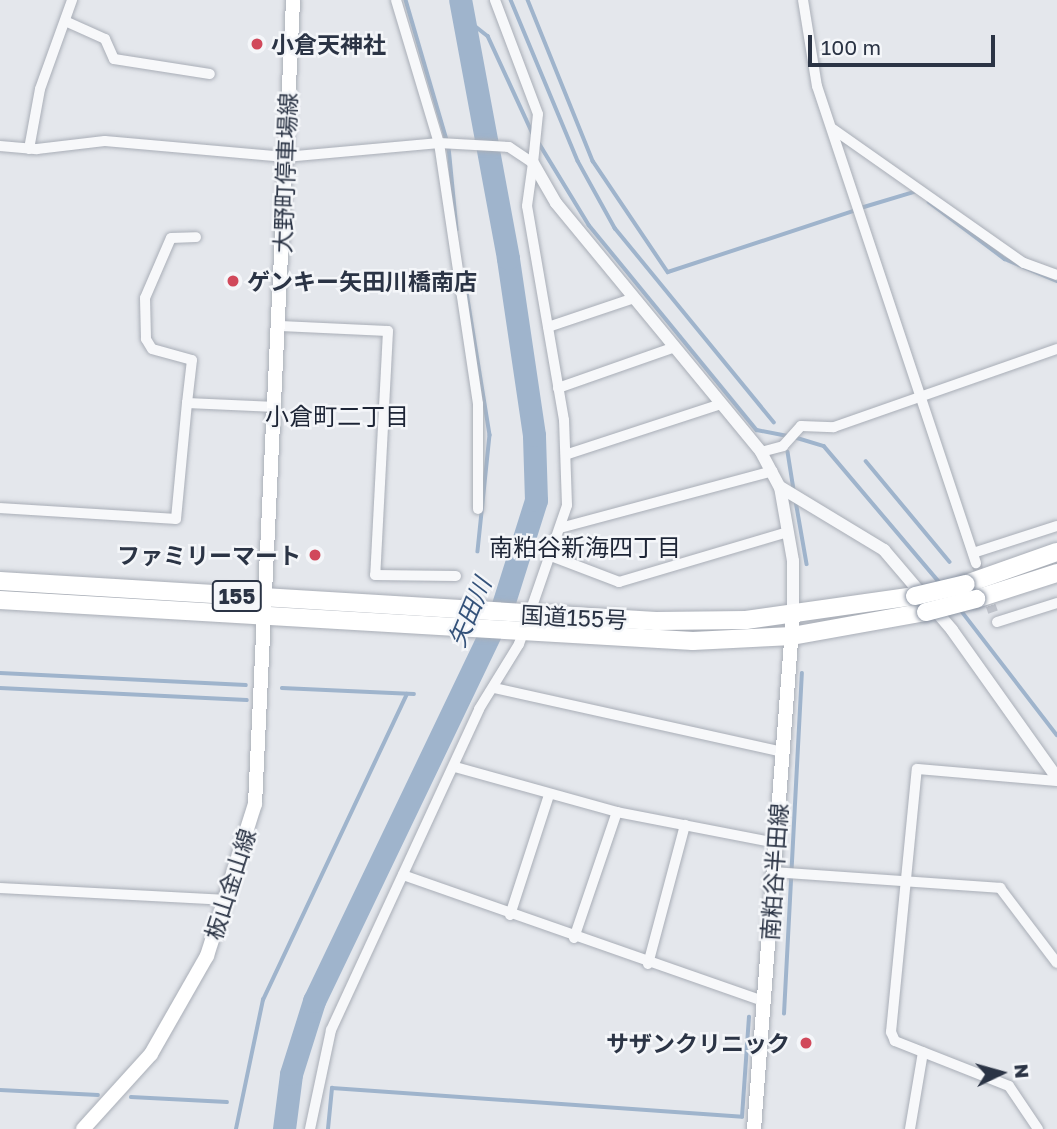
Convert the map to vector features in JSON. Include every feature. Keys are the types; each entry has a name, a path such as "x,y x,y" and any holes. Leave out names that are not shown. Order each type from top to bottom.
{"highway":[{"name":"国道155号","path":"0,581 526,614 707,621 793,615 915,596 966,584 1057,552"},
{"name":"国道155号","path":"0,600 266,618 693,641 792,636 926,612 1057,573"}],"main road":[{"name":"大野町停車場線","path":"267,597 293,0"},
{"name":"板山金山線","path":"83,1129 152,1054 207,956 228,900 255,804 267,597"},
{"name":"南粕谷半田線","path":"754,1129 793,615"}],"street":[{"path":"29,149 40,89 72,0"},
{"path":"396,0 441,144 478,404 478,509"},
{"path":"310,1129 331,1030 494,688 551,556 560,528 568,454 527,206 538,114 495,0"},
{"path":"803,0 810,60 974,558 1057,526"},
{"path":"65,21 104,38 114,59 210,74"},
{"path":"833,129 1024,263 1057,275"},
{"path":"0,146 29,149 105,141 285,157 441,144 509,147 533,163 556,203 761,452 780,487 788,532 793,615"},
{"path":"0,508 176,519 192,360 152,349 146,339 145,298 171,238 196,237"},
{"path":"548,327 634,298"},
{"path":"280,326 388,331 375,575 456,576"},
{"path":"558,388 675,347"},
{"path":"761,452 783,446 801,426 834,427 919,394 1057,349"},
{"path":"187,403 276,407"},
{"path":"568,454 721,404"},
{"path":"560,528 772,471"},
{"path":"780,487 884,550 952,630 1057,780"},
{"path":"551,556 619,582 788,532"},
{"path":"997,622 1057,603"},
{"path":"494,688 782,752"},
{"path":"455,767 617,812 776,843"},
{"path":"1038,1129 1009,1086 923,1052 891,1035 917,769 1057,780"},
{"path":"510,915 549,795"},
{"path":"574,938 617,812"},
{"path":"648,964 685,825"},
{"path":"774,872 1000,888 1057,963"},
{"path":"403,875 648,964 764,1001"},
{"path":"0,888 228,900"},
{"path":"910,1129 923,1052"}],"waterway":[{"path":"406,0 447,140"},
{"name":"矢田川","path":"284,1129 291,1074 314,1001 502,608 536,500 534,435 508,258 460,0"},
{"path":"511,0 578,161 615,228 774,422"},
{"path":"528,0 593,161 668,272 853,211"},
{"path":"466,19 488,36 533,134"},
{"path":"539,143 589,225 757,430 787,436"},
{"path":"449,147 457,230"},
{"path":"864,207 914,192"},
{"path":"929,202 1005,259 1057,281"},
{"path":"467,293 490,435 478,551"},
{"path":"794,437 824,446 941,584"},
{"path":"788,452 794,490"},
{"path":"866,461 950,562"},
{"path":"796,501 807,564"},
{"path":"960,609 1057,735"},
{"path":"0,673 246,685"},
{"path":"784,1014 802,673"},
{"path":"0,688 247,700"},
{"path":"282,688 414,694"},
{"path":"236,1129 263,1000 407,694"},
{"path":"328,1129 332,1088 742,1117 749,1017"},
{"path":"0,1090 98,1095"},
{"path":"131,1097 227,1102"}],"tunnel":[{"path":"976,563 993,612"}],"place":[{"name":"小倉天神社","path":"257,44"},
{"name":"ゲンキー矢田川橋南店","path":"233,281"},
{"name":"ファミリーマート","path":"315,555"},
{"name":"サザンクリニック","path":"806,1043"}],"district":[{"name":"小倉町二丁目","path":"337,416"},
{"name":"南粕谷新海四丁目","path":"585,547"}]}
